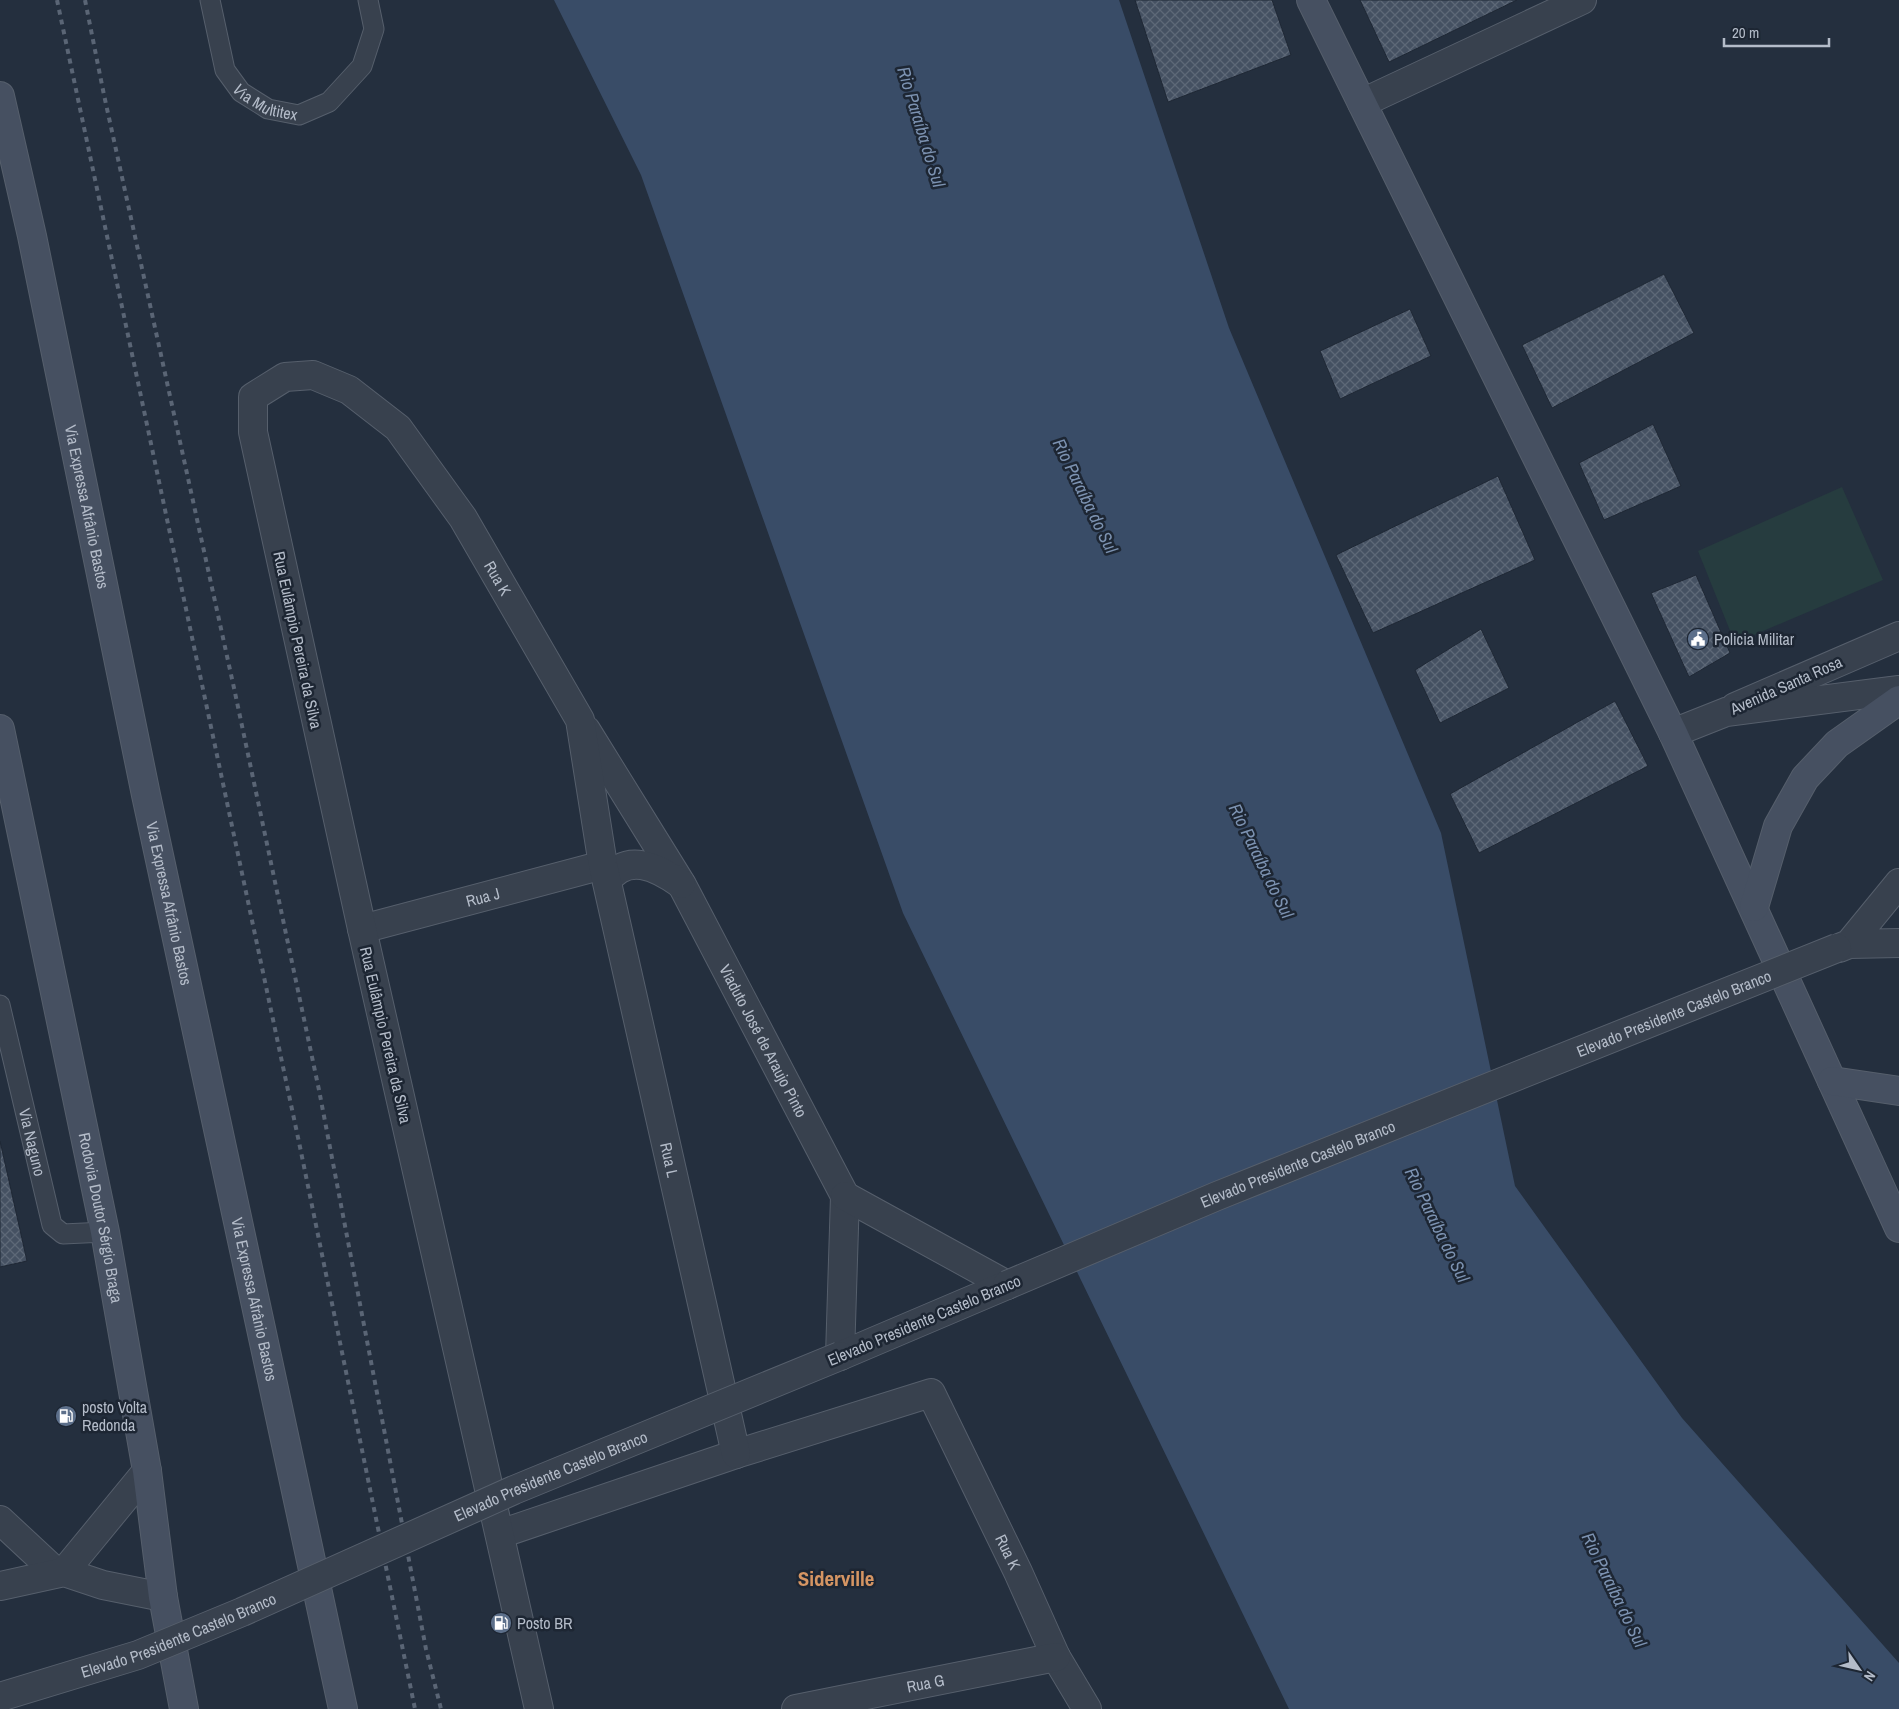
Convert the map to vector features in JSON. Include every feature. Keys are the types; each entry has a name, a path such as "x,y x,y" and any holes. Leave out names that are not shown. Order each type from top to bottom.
{"main road":[{"path":"1311,0 1674,733 1899,1228"},
{"name":"Via Expressa Afrânio Bastos","path":"0,96 32,236 146,794 344,1709"},
{"path":"1754,907 1778,826 1805,778 1837,744 1899,700"},
{"name":"Rodovia Doutor Sérgio Braga","path":"0,729 105,1232 147,1471 163,1597 184,1709"},
{"path":"1832,1081 1899,1091"}],"street":[{"path":"1362,104 1582,0"},
{"name":"Rua K","path":"285,378 313,375 349,390 398,428 463,518 580,720 605,873"},
{"name":"Rua Eulâmpio Pereira da Silva","path":"285,378 253,397 253,432 362,929 539,1709"},
{"name":"Avenida Santa Rosa","path":"1674,733 1899,636"},
{"path":"1726,712 1899,690"},
{"name":"Viaduto José de Araujo Pinto","path":"580,720 682,884 845,1196 840,1356"},
{"path":"605,873 626,865 635,864 655,869 669,875 682,884"},
{"name":"Rua J","path":"362,929 605,873"},
{"name":"Rua L","path":"605,873 736,1454"},
{"path":"1843,946 1899,883"},
{"path":"1843,946 1899,943"},
{"name":"Elevado Presidente Castelo Branco","path":"0,1697 138,1655 242,1612 514,1490 840,1356 1217,1196 1843,946"},
{"path":"845,1196 1007,1285"},
{"name":"Rua K","path":"736,1454 931,1393 1018,1572 1056,1657 1087,1709"},
{"path":"500,1534 736,1454"},
{"path":"0,1586 60,1572 147,1471"},
{"path":"0,1520 60,1572 103,1585 163,1597"},
{"name":"Rua G","path":"796,1709 1056,1657"}],"lane":[{"name":"Via Multitex","path":"210,0 225,70 242,92 268,109 299,115 330,102 362,66 374,29 368,0"},
{"name":"Via Naguno","path":"0,1005 52,1225 63,1234 105,1232"}],"green space":[{"path":"1842,487 1883,580 1735,643 1698,551"}],"water":[{"name":"Rio Paraíba do Sul","path":"554,0 1119,0 1229,328 1441,833 1515,1186 1682,1418 1899,1663 1899,1709 1289,1709 903,913 641,175"}],"building":[{"path":"1135,0 1272,0 1291,55 1168,102"},
{"path":"1360,0 1517,0 1389,62"},
{"path":"1664,274 1694,333 1552,408 1522,345"},
{"path":"1410,309 1431,356 1340,399 1320,351"},
{"path":"1653,424 1681,486 1604,520 1579,463"},
{"path":"1498,476 1535,560 1373,633 1336,555"},
{"path":"1696,575 1730,653 1689,677 1651,593"},
{"path":"1481,629 1509,688 1440,723 1415,670"},
{"path":"1615,701 1648,766 1479,853 1450,794"},
{"path":"0,1141 27,1261 0,1267"}],"railway":[{"path":"57,0 300,1147 415,1709"},
{"path":"85,0 319,1090 426,1649 441,1709"}],"place":[{"name":"Policia Militar","path":"1698,639"},
{"name":"posto Volta Redonda","path":"66,1416"},
{"name":"Posto BR","path":"501,1623"}],"district":[{"name":"Siderville","path":"836,1579"}]}
